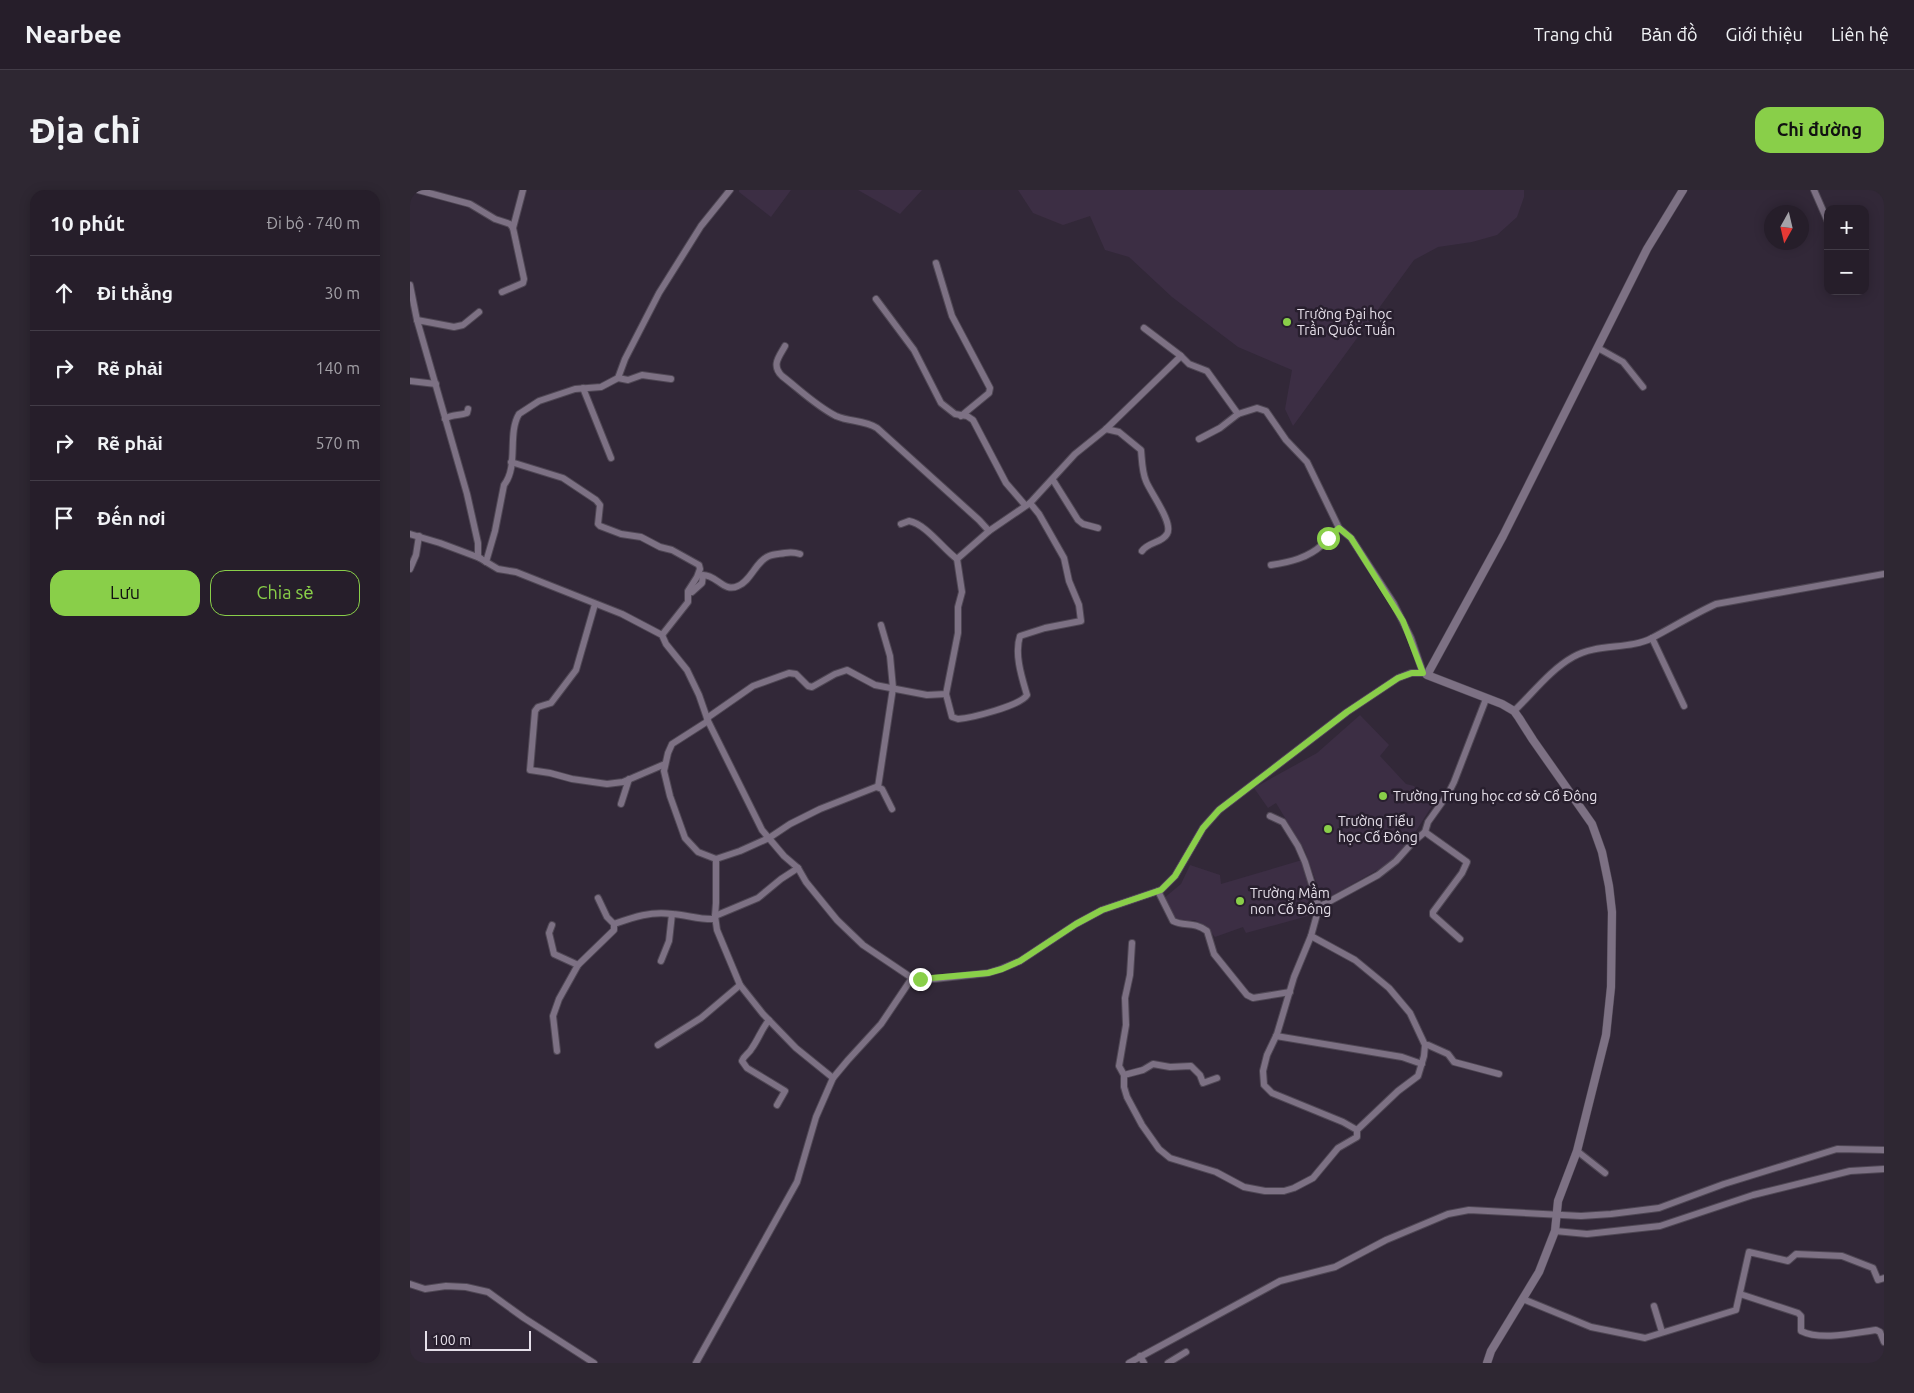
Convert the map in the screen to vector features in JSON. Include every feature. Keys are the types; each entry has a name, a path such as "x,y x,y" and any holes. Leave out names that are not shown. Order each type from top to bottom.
{"street":[{"path":"418,190 470,204 496,219 510,224 513,228"},
{"path":"502,292 523,283 524,279 513,228 523,190"},
{"path":"618,378 625,359 659,293 706,220 730,190"},
{"path":"1425,674 1503,536 1647,249 1683,190"},
{"path":"1814,190 1824,213"},
{"path":"936,263 952,316 990,388 989,393 960,416"},
{"path":"410,285 417,320 467,494 478,543 478,557 498,569 516,572 622,614 662,634 666,644 687,670 699,695 707,719 762,830 784,856 798,868 806,882 837,920 863,945 912,978 934,979 988,973 1002,969 1020,961 1076,924 1102,910 1158,891 1175,876 1203,828 1219,810 1347,712 1398,678 1412,673 1425,674 1502,704 1514,711 1558,777 1581,807 1598,837 1609,886 1612,912 1611,987 1606,1035 1577,1151 1558,1201 1555,1223 1543,1263 1491,1351 1487,1363"},
{"path":"876,299 914,350 941,403 951,412 960,416 967,416 973,420 1006,483 1039,514 1064,558 1069,581 1079,605 1082,621 1045,628 1020,636 1020,664 1026,695 1024,700 1003,708 958,719 952,717 946,694 958,633 958,607 962,592 957,559 947,552 919,524 909,521 901,524"},
{"path":"417,320 454,327 463,325 479,312"},
{"path":"1144,328 1189,364 1206,370 1238,414"},
{"path":"785,346 776,365 777,371 782,376 830,413 842,418 866,422 877,428 989,531"},
{"path":"1598,348 1623,362 1643,387"},
{"path":"957,559 989,531 1027,504 1053,480 1075,454 1106,429 1181,356"},
{"path":"484,561 496,531 504,485 507,481 511,462 516,420 521,412 539,401 583,388 601,387 618,378 628,380 642,375 671,380"},
{"path":"410,381 436,384"},
{"path":"583,388 611,458"},
{"path":"1199,439 1220,428 1238,414 1257,408 1266,411 1286,440 1307,462 1339,528 1351,538 1394,604 1411,638 1425,674"},
{"path":"445,418 462,415 467,413 468,409"},
{"path":"1106,429 1118,432 1141,450 1146,483 1156,496 1168,527 1168,533 1165,537 1146,545 1142,551"},
{"path":"511,462 564,478 596,500 600,504 598,522 600,526 621,534 641,537 660,548 672,550 699,565 700,569 697,577 688,591 688,602 662,634"},
{"path":"1053,480 1078,520 1083,524 1098,528"},
{"path":"1271,565 1295,560 1311,553 1339,528"},
{"path":"410,534 484,561"},
{"path":"410,569 416,555 419,536"},
{"path":"689,596 702,583 703,575 708,575 722,585 731,588 739,586 746,581 767,556 795,552 800,554"},
{"path":"1514,711 1557,668 1573,657 1592,649 1631,644 1652,638 1695,613 1716,604 1884,574"},
{"path":"595,604 576,670 551,702 538,707 535,711 529,769 572,780 617,784 665,764"},
{"path":"878,787 893,688 890,656 881,625"},
{"path":"1652,638 1684,706"},
{"path":"878,787 820,809 790,824 769,838 716,859 698,852 685,838 664,773 672,744 753,686 789,672 796,674 808,686 812,687 835,674 847,670 872,685 927,695 946,694"},
{"path":"1319,906 1378,875 1396,861 1425,832 1428,822 1454,782 1486,699"},
{"path":"621,804 629,780"},
{"path":"878,787 882,789 892,809"},
{"path":"1270,816 1284,822 1298,846 1312,881 1319,906 1311,936 1294,978 1263,1070 1262,1080 1272,1093 1343,1122 1356,1130"},
{"path":"1425,832 1467,862 1462,873 1433,912 1433,915 1460,939"},
{"path":"716,859 715,917 717,930 740,985 769,1020 796,1048 833,1078"},
{"path":"614,924 637,916 654,913 703,919 715,917 758,898 781,878 798,868"},
{"path":"1158,891 1173,921 1178,924 1191,924 1207,931 1214,954 1247,995 1253,998 1290,992"},
{"path":"598,898 606,918 614,924"},
{"path":"661,961 669,941 672,914"},
{"path":"557,1051 553,1016 559,999 578,965 614,930 614,924"},
{"path":"552,925 549,933 554,954 578,965"},
{"path":"1311,936 1355,960 1390,988 1410,1013 1425,1046 1418,1076 1398,1091 1356,1130"},
{"path":"1132,942 1130,975 1125,998 1126,1025 1119,1066 1124,1075 1124,1087 1127,1097 1142,1125 1159,1150 1170,1158 1216,1172 1248,1189 1284,1191 1313,1178 1338,1148 1357,1137 1356,1130"},
{"path":"696,1363 797,1182 816,1117 833,1078 881,1024 912,978"},
{"path":"658,1045 701,1018 740,985"},
{"path":"769,1020 760,1030 752,1049 744,1056 742,1061 747,1068 785,1090 777,1105"},
{"path":"1276,1036 1402,1057 1422,1064"},
{"path":"1425,1046 1428,1045 1448,1054 1454,1062 1499,1074"},
{"path":"1124,1075 1143,1070 1153,1064 1170,1067 1191,1066 1200,1075 1203,1083 1217,1078"},
{"path":"1555,1223 1659,1208 1724,1184 1837,1150 1884,1150"},
{"path":"1577,1151 1605,1173"},
{"path":"1129,1363 1280,1281 1335,1267 1386,1240 1448,1214 1469,1210 1555,1223 1587,1234 1660,1226 1752,1195 1850,1170 1884,1169"},
{"path":"1523,1299 1591,1327 1645,1338 1736,1310 1749,1252 1788,1261 1796,1254 1842,1256 1874,1268 1878,1280 1884,1278"},
{"path":"410,1284 426,1289 446,1286 466,1287 488,1292 524,1318 594,1363"},
{"path":"1740,1294 1798,1313 1801,1316 1801,1331 1805,1334 1832,1336 1876,1330 1880,1332 1884,1342"},
{"path":"1654,1306 1662,1332"},
{"path":"1168,1363 1186,1352"},
{"path":"1140,1356 1144,1363"}],"shaded area":[{"path":"739,190 791,190 771,217 739,192"},
{"path":"858,190 922,190 900,214"},
{"name":"Trường Đại học Trần Quốc Tuấn","path":"1018,190 1524,190 1524,197 1517,217 1497,235 1472,242 1438,247 1414,260 1293,426 1285,409 1292,370 1238,347 1172,297 1129,257 1105,250 1090,216 1063,225 1033,213"},
{"path":"1360,715 1389,745 1380,756 1406,784 1414,786 1432,806 1405,848 1386,865 1323,901 1305,851 1276,803 1268,808 1254,788 1317,753"},
{"name":"Trường Mầm non Cổ Đông","path":"1302,860 1315,905 1315,914 1246,933 1243,927 1215,937 1204,925 1195,920 1177,922 1164,898 1181,884 1190,865 1220,875 1221,884"}],"place":[{"name":"Trường Đại học Trần Quốc Tuấn","path":"1287,322"},
{"name":"Trường Trung học cơ sở Cổ Đông","path":"1383,796"},
{"name":"Trường Tiểu học Cổ Đông","path":"1328,829"},
{"name":"Trường Mầm non Cổ Đông","path":"1240,901"}],"route":[{"path":"920,979 988,973 1011,966 1076,924 1102,910 1161,890 1175,876 1203,828 1219,810 1347,712 1398,678 1412,673 1423,673 1411,638 1394,604 1351,538 1339,528 1328,538"}]}
